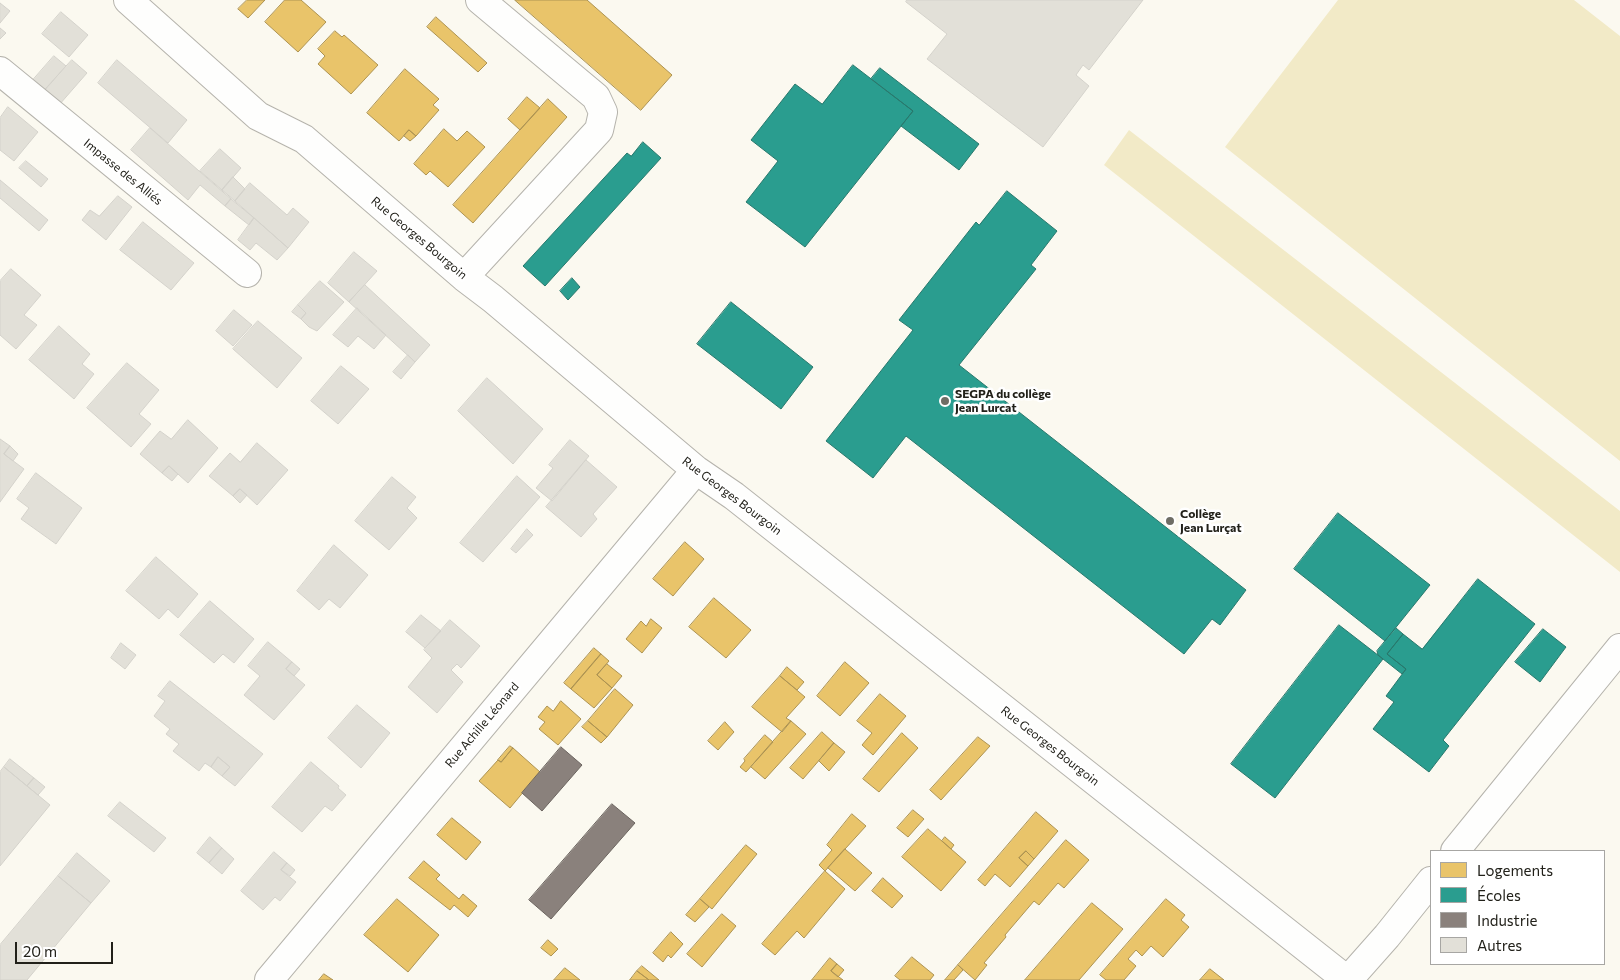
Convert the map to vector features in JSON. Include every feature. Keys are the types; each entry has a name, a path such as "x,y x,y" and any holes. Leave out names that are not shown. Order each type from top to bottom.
{"street":[{"name":"Rue Georges Bourgoin","path":"128,0 258,116 304,139 696,470 742,502 1347,980"},
{"path":"464,276 599,130 602,112 596,97 480,0"},
{"name":"Impasse des Alliés","path":"0,71 246,273"},
{"name":"Rue Achille Léonard","path":"269,980 696,470"},
{"path":"1456,850 1620,648"},
{"path":"1347,980 1387,936 1430,882"}],"shaded area":[{"path":"1338,0 1574,0 1620,36 1620,461 1225,147"},
{"path":"1129,130 1620,511 1620,572 1104,165"}],"building: Logements":[{"path":"247,0 265,0 248,18 238,9"},
{"path":"285,0 301,0 326,22 298,52 265,22"},
{"path":"515,0 587,0 672,75 641,110"},
{"path":"436,17 487,63 478,72 427,27"},
{"path":"335,31 342,37 344,35 378,65 351,94 318,64 325,56 318,49"},
{"path":"405,69 439,99 433,105 439,110 416,136 409,130 399,141 367,113"},
{"path":"527,97 540,108 520,130 508,119"},
{"path":"548,99 567,117 473,223 453,205"},
{"path":"444,129 457,141 467,131 485,147 448,187 430,171 426,175 414,164"},
{"path":"409,130 416,136 410,141 404,136"},
{"path":"685,542 704,559 673,596 653,579"},
{"path":"714,598 751,630 726,658 689,627"},
{"path":"651,619 662,628 642,653 626,639 641,621 646,626"},
{"path":"594,648 601,654 571,689 564,683"},
{"path":"601,654 609,661 597,675 612,688 594,708 571,689"},
{"path":"845,662 869,683 840,716 817,696"},
{"path":"607,664 622,676 612,688 597,675"},
{"path":"787,667 804,682 797,690 780,676"},
{"path":"780,676 805,697 786,718 791,721 782,732 752,707"},
{"path":"615,689 633,705 607,737 588,721"},
{"path":"880,694 906,716 873,755 862,745 872,733 857,721"},
{"path":"561,701 581,719 558,745 539,729 545,722 538,717 547,706 553,711"},
{"path":"588,721 607,737 601,743 582,727"},
{"path":"791,721 806,734 765,779 751,767"},
{"path":"725,722 734,732 718,750 708,741"},
{"path":"822,732 834,743 803,779 790,768"},
{"path":"902,733 918,748 879,792 863,779"},
{"path":"765,735 773,742 746,772 740,767 745,761 744,759"},
{"path":"978,737 990,746 941,800 930,790"},
{"path":"834,743 845,752 829,771 819,761"},
{"path":"510,746 513,748 501,762 498,760"},
{"path":"513,748 540,772 510,808 479,781 498,760 501,762"},
{"path":"913,810 924,819 908,837 897,828"},
{"path":"1036,812 1058,831 1034,859 1026,851 1019,858 1028,866 1010,887 995,874 985,886 978,880"},
{"path":"852,814 866,826 825,871 819,865 832,850 827,845"},
{"path":"452,818 481,842 466,860 437,835"},
{"path":"928,829 966,862 941,891 902,857"},
{"path":"945,837 954,845 951,849 942,841"},
{"path":"1066,840 1089,860 1064,888 1058,883 1039,905 1034,901 984,963 987,965 975,980 958,965"},
{"path":"746,845 757,854 712,909 700,899"},
{"path":"845,849 872,873 855,891 828,868"},
{"path":"1026,851 1034,859 1028,866 1019,858"},
{"path":"424,861 440,875 436,879 459,899 463,894 477,906 468,917 454,905 450,910 409,878"},
{"path":"825,871 845,889 804,938 797,931 775,955 762,944"},
{"path":"883,878 903,896 892,908 872,891"},
{"path":"397,899 439,935 408,972 364,935"},
{"path":"700,899 709,907 695,922 686,915"},
{"path":"1166,899 1185,915 1181,920 1189,927 1163,957 1151,946 1142,956 1136,950 1128,959 1136,966 1124,980 1106,980 1100,975"},
{"path":"1092,903 1123,929 1079,980 1025,980"},
{"path":"722,914 736,926 702,967 687,954"},
{"path":"671,932 683,944 671,958 668,955 663,962 653,953"},
{"path":"548,940 558,949 551,956 541,948"},
{"path":"912,957 934,975 930,980 900,980 895,976"},
{"path":"830,958 837,964 831,971 843,980 812,980"},
{"path":"837,964 844,970 838,977 831,971"},
{"path":"958,965 963,970 954,980 945,980"},
{"path":"642,966 659,980 649,980 637,971"},
{"path":"565,968 580,980 554,980"},
{"path":"1210,969 1224,980 1200,980"},
{"path":"637,971 649,980 630,980"},
{"path":"324,974 333,980 319,980"}],"building: Écoles":[{"path":"853,65 913,111 805,247 746,202 778,161 751,140 795,84 822,104"},
{"path":"880,68 979,144 959,170 901,126 913,111 871,79"},
{"path":"643,142 661,158 545,286 523,266 627,153 631,156"},
{"path":"1007,191 1057,231 1031,265 1036,269 959,365 1246,590 1220,625 1212,619 1184,654 906,436 873,478 826,441 913,330 899,320 976,222 979,225"},
{"path":"572,278 580,287 568,300 560,291"},
{"path":"731,302 813,367 781,409 697,344"},
{"path":"1338,513 1430,585 1385,641 1294,569"},
{"path":"1478,579 1535,624 1443,740 1449,746 1429,772 1373,729 1394,702 1386,696 1406,669 1387,654 1403,634 1422,649"},
{"path":"1339,625 1383,659 1275,798 1231,764"},
{"path":"1396,628 1403,634 1387,654 1406,669 1402,674 1378,655 1377,651"},
{"path":"1543,629 1566,647 1540,682 1515,662"}],"building: Industrie":[{"path":"561,747 582,765 542,811 522,793"},
{"path":"612,804 635,823 551,919 529,900"}],"building: Autres":[{"path":"907,0 1143,0 1089,70 1083,65 1076,75 1089,86 1043,147 927,59 947,34 906,2"},
{"path":"0,3 10,11 0,23"},
{"path":"61,12 88,35 69,57 42,34"},
{"path":"0,28 6,33 0,39"},
{"path":"54,56 66,66 44,91 33,80"},
{"path":"72,60 87,73 59,105 44,91"},
{"path":"117,60 187,120 168,143 98,83"},
{"path":"8,107 38,132 14,161 0,150 0,118"},
{"path":"150,128 231,199 225,206 200,185 188,200 131,150"},
{"path":"220,149 241,168 222,190 200,171"},
{"path":"26,161 48,179 41,187 19,168"},
{"path":"233,177 245,189 235,201 222,190"},
{"path":"0,180 48,220 39,231 0,198"},
{"path":"250,183 287,215 293,208 309,222 288,248 235,201"},
{"path":"118,196 132,207 106,240 82,220 90,210 99,216"},
{"path":"231,199 254,218 249,225 225,206"},
{"path":"254,218 288,248 277,260 256,243 250,250 238,240"},
{"path":"143,222 194,263 171,290 120,250"},
{"path":"354,252 377,271 349,302 328,283"},
{"path":"11,269 41,295 24,315 37,325 16,349 0,335 0,281"},
{"path":"320,281 344,302 317,331 309,327 301,319 306,313 298,305"},
{"path":"365,285 430,345 415,362 349,302"},
{"path":"298,305 306,313 301,319 292,312"},
{"path":"357,308 386,335 374,349 358,336 348,347 333,335"},
{"path":"234,310 252,325 233,346 216,331"},
{"path":"258,321 302,358 277,388 233,349"},
{"path":"59,326 90,354 82,364 94,374 74,399 29,360"},
{"path":"408,355 415,362 401,379 393,372"},
{"path":"127,363 159,390 139,414 151,424 131,447 87,408"},
{"path":"341,366 369,389 338,424 311,401"},
{"path":"487,378 543,429 513,464 458,411"},
{"path":"188,420 218,448 188,483 169,466 162,473 140,454 160,431 171,439"},
{"path":"0,439 10,446 4,454 24,469 0,502"},
{"path":"570,440 589,456 552,501 536,488 553,468 549,465"},
{"path":"257,443 288,470 257,505 240,489 233,496 209,476 230,453 240,462"},
{"path":"10,446 18,454 13,461 4,454"},
{"path":"586,460 617,487 593,514 597,519 581,537 546,507"},
{"path":"169,466 178,474 172,481 162,473"},
{"path":"36,473 82,508 56,544 21,519 29,508 17,499"},
{"path":"517,476 540,497 483,562 460,543"},
{"path":"392,477 416,497 407,508 417,518 389,550 355,521"},
{"path":"240,489 247,495 240,503 233,496"},
{"path":"527,529 533,535 516,553 511,549"},
{"path":"334,545 368,575 340,608 329,599 319,610 297,591"},
{"path":"156,557 198,594 178,618 168,609 159,619 126,591"},
{"path":"210,601 254,639 234,663 223,654 214,663 180,635"},
{"path":"421,615 441,631 425,648 406,632"},
{"path":"450,620 480,646 461,668 457,664 451,670 463,682 437,713 408,687 432,658 424,650"},
{"path":"268,642 292,662 286,669 305,685 274,720 244,695 260,676 248,666"},
{"path":"121,643 136,655 125,669 111,658"},
{"path":"292,662 300,669 294,676 286,669"},
{"path":"170,681 263,754 235,786 222,776 230,767 218,757 211,767 205,763 199,771 173,751 179,744 166,734 170,729 154,716 165,701 158,696"},
{"path":"357,705 390,733 361,768 328,738"},
{"path":"218,757 230,767 222,776 211,767"},
{"path":"10,759 34,778 27,786 4,767"},
{"path":"311,762 339,786 338,788 346,795 332,811 325,806 302,832 272,807"},
{"path":"4,767 50,805 0,866 0,772"},
{"path":"34,778 45,787 38,795 27,786"},
{"path":"120,802 166,838 154,852 108,816"},
{"path":"210,837 222,848 209,863 197,853"},
{"path":"222,848 234,859 222,874 209,863"},
{"path":"274,852 287,863 281,870 296,882 280,901 275,897 263,910 241,891"},
{"path":"77,853 110,881 91,903 58,876"},
{"path":"287,863 295,870 290,876 281,870"},
{"path":"58,876 91,903 27,980 0,980 0,945"}],"place":[{"name":"SEGPA du collège Jean Lurcat","path":"945,401"},
{"name":"Collège Jean Lurçat","path":"1170,521"}]}
